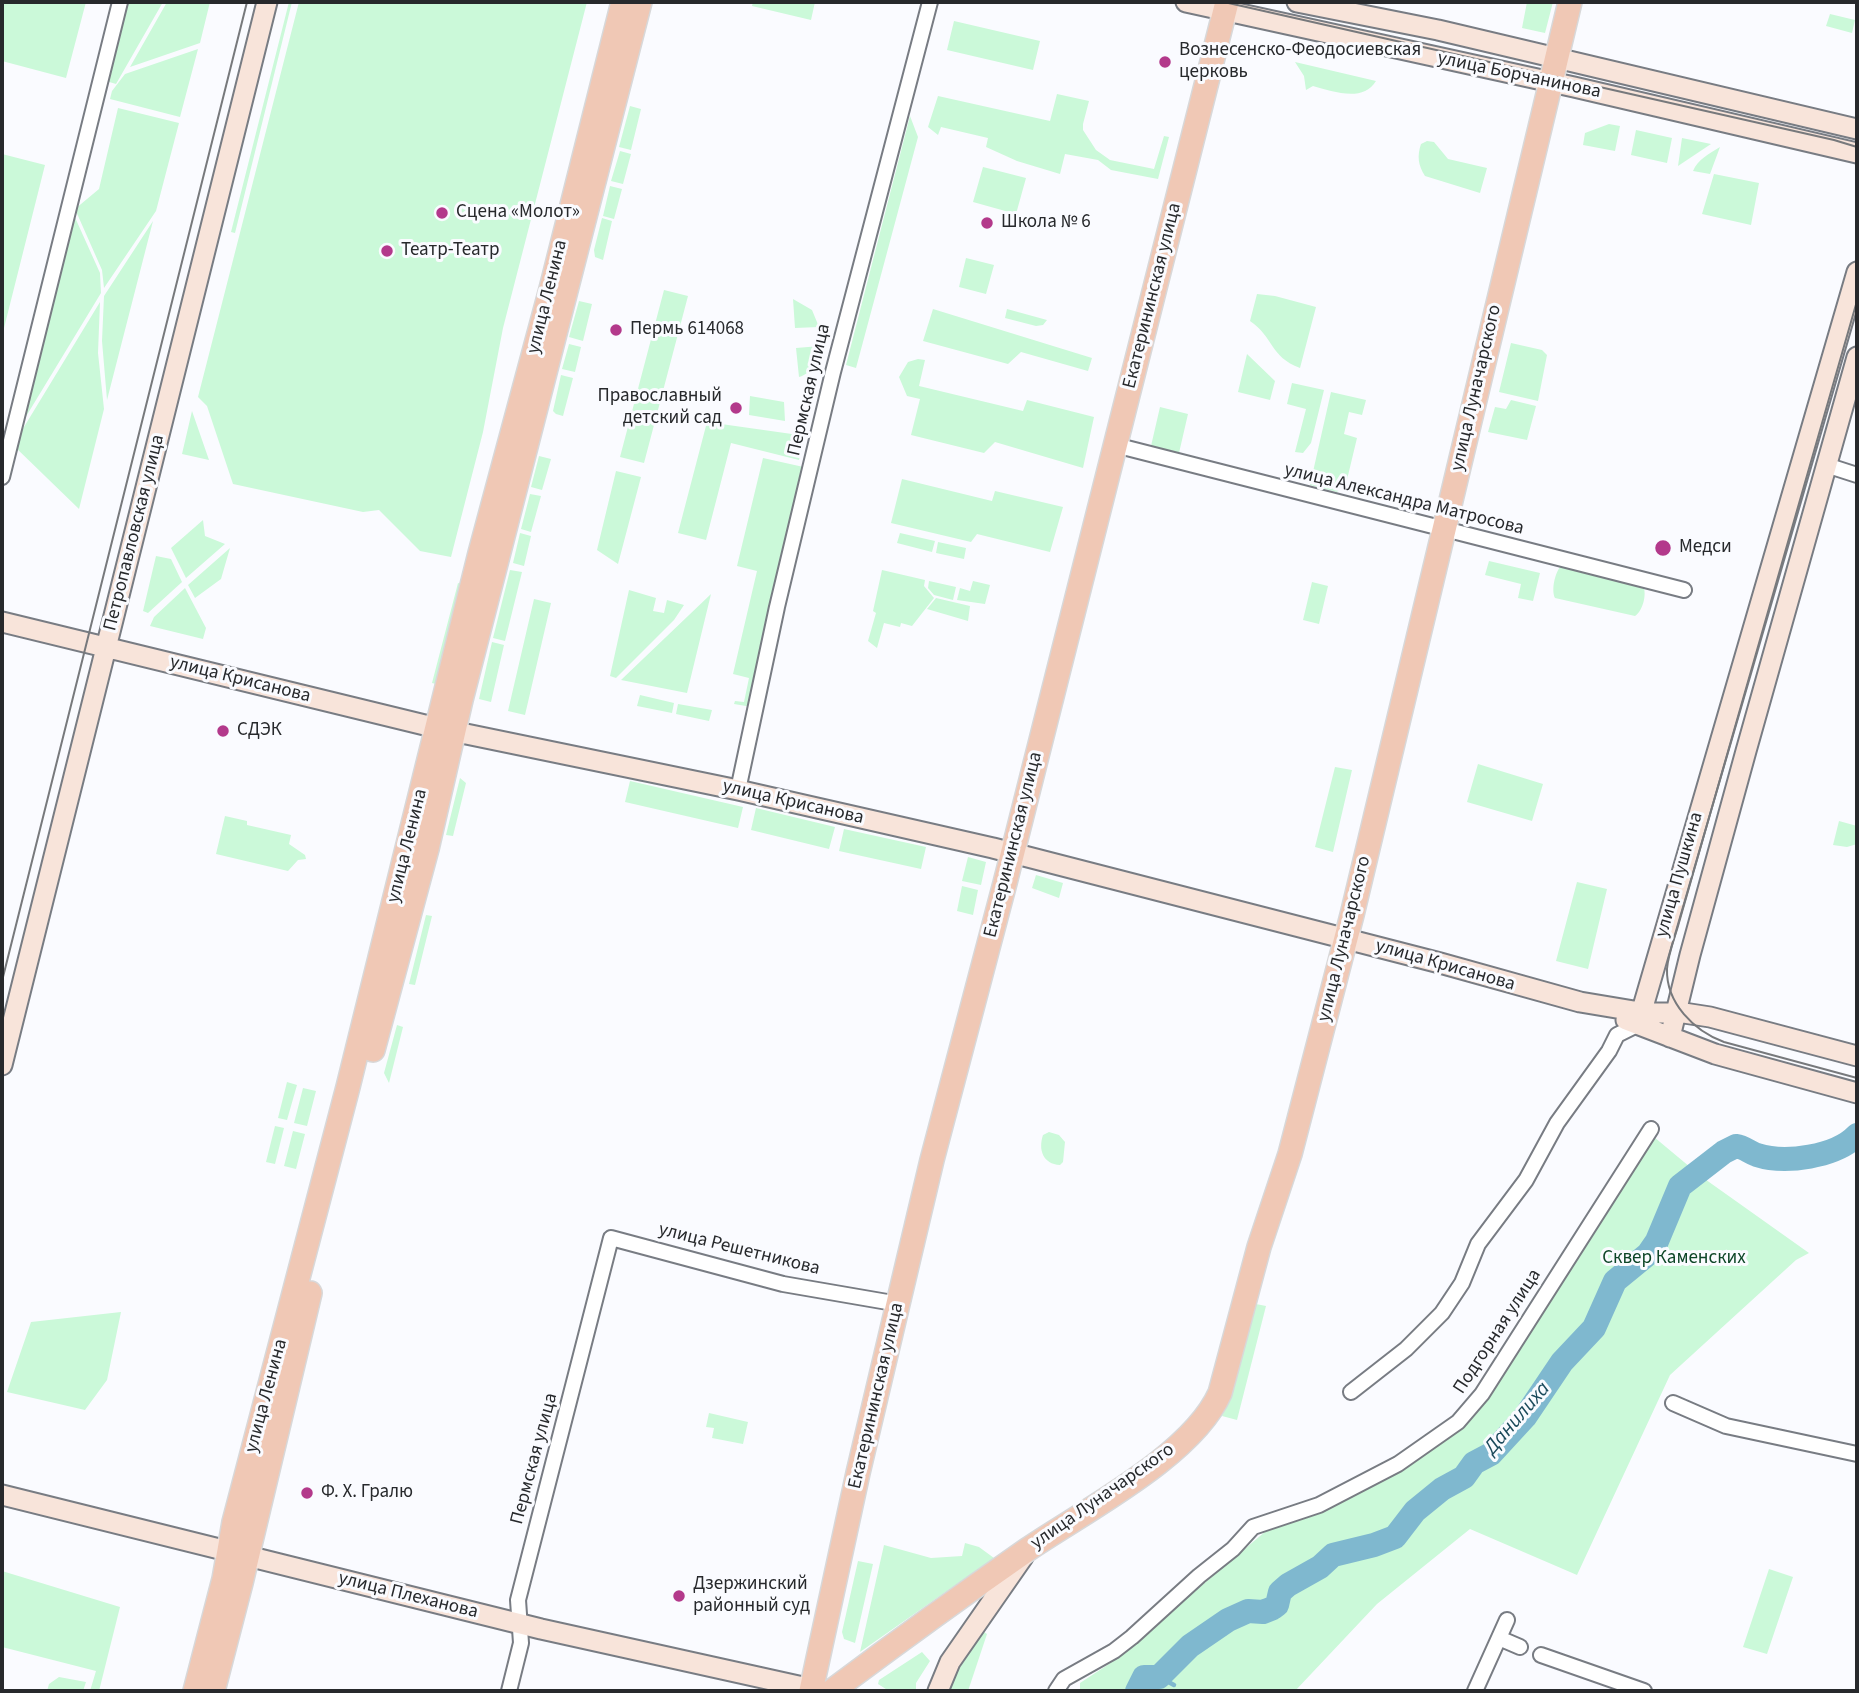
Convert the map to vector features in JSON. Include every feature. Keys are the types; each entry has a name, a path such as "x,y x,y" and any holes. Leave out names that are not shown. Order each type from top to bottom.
{"main road":[{"name":"Петропавловская улица","path":"2,1065 267,2"},
{"name":"улица Ленина","path":"446,730 623,2"},
{"name":"улица Ленина","path":"213,1691 238,1553 234,1522 348,1087 640,2"},
{"name":"улица Борчанинова","path":"1185,2 1226,6 1855,153"},
{"name":"улица Борчанинова","path":"1297,2 1438,30 1857,129"},
{"name":"улица Луначарского","path":"817,1691 1098,1505 1191,1434 1214,1406 1235,1342 1259,1247 1290,1154 1345,939 1570,2"},
{"name":"Екатерининская улица","path":"817,1691 858,1473 939,1135 1226,6"},
{"name":"улица Пушкина","path":"1639,1019 1857,272"},
{"name":"улица Пушкина","path":"1670,1037 1692,945 1857,357"},
{"name":"улица Крисанова","path":"2,622 446,730 738,790 1012,854 1580,1002 1639,1019 1670,1037 1738,1060 1857,1093"},
{"name":"улица Крисанова","path":"1639,1019 1676,1013 1710,1017 1857,1056"},
{"name":"улица Плеханова","path":"2,1495 519,1623 817,1691"},
{"path":"938,1691 950,1662 1028,1550"},
{"name":"улица Ленина","path":"195,1691 238,1553"}],"street":[{"path":"2,477 120,2"},
{"name":"Пермская улица","path":"738,790 777,607 833,372 930,2"},
{"name":"улица Александра Матросова","path":"1115,445 1684,590"},
{"path":"1826,466 1857,475"},
{"path":"1351,1392 1406,1349 1442,1313 1462,1283 1479,1244 1518,1191 1557,1123 1609,1051 1617,1035 1639,1019"},
{"name":"Подгорная улица","path":"1056,1691 1064,1679 1105,1657 1132,1637 1233,1549 1253,1527 1298,1513 1366,1482 1430,1443 1466,1416 1651,1129"},
{"name":"Пермская улица","path":"509,1691 521,1643 518,1600 611,1238"},
{"name":"улица Решетникова","path":"611,1238 783,1284 899,1304"},
{"path":"1673,1403 1726,1426 1857,1454"},
{"path":"1475,1691 1507,1620"},
{"path":"1499,1638 1521,1647"},
{"path":"1541,1654 1644,1691"}],"green space":[{"path":"3,2 86,2 66,78 2,61"},
{"path":"126,2 163,2 116,84 106,81"},
{"path":"167,2 210,2 200,43 130,67"},
{"path":"289,2 292,2 235,233 231,232"},
{"path":"299,2 587,2 503,328 483,432 451,557 420,551 379,510 363,512 233,484 207,406 198,397"},
{"path":"753,2 815,2 811,20 752,6"},
{"path":"1527,2 1553,2 1545,33 1522,28"},
{"path":"1830,14 1855,20 1852,33 1826,26"},
{"path":"954,21 1040,41 1033,70 947,50"},
{"path":"198,49 180,117 110,99 112,91 125,74"},
{"path":"1295,62 1376,81 1370,88 1355,94 1313,86 1306,90 1304,76"},
{"path":"1057,94 1089,101 1083,130 1096,150 1110,160 1154,169 1164,136 1169,137 1158,179 1111,170 1098,160 1065,154 1060,174 1017,161 986,147 988,138 941,127 938,135 928,127 938,96 1050,121"},
{"path":"630,106 641,109 631,150 619,147"},
{"path":"118,108 179,123 156,211 104,288 102,270 75,209 99,189"},
{"path":"910,116 918,137 856,368 846,365"},
{"path":"1609,124 1620,126 1615,151 1583,145 1585,133"},
{"path":"1636,130 1672,138 1667,163 1631,155"},
{"path":"1682,138 1711,144 1678,166"},
{"path":"1434,142 1448,159 1487,168 1480,193 1425,176 1419,156 1421,144"},
{"path":"1720,147 1710,174 1693,171 1701,160"},
{"path":"620,151 631,154 623,184 611,181"},
{"path":"2,154 45,165 2,336"},
{"path":"983,167 1026,178 1016,214 973,202"},
{"path":"1714,174 1759,183 1751,225 1702,214"},
{"path":"610,186 622,189 614,219 603,216"},
{"path":"73,213 100,273 101,293 19,428"},
{"path":"602,218 612,221 603,260 595,257 594,250"},
{"path":"153,221 107,400 102,341 104,296"},
{"path":"966,258 994,265 986,294 959,287"},
{"path":"664,290 688,296 644,463 620,457"},
{"path":"1257,294 1316,307 1300,368 1283,358 1250,321"},
{"path":"793,299 812,310 819,327 795,328"},
{"path":"579,301 592,304 583,341 569,337"},
{"path":"100,302 98,353 104,409 79,509 13,445"},
{"path":"933,309 1092,358 1088,371 1021,352 1008,364 923,341"},
{"path":"1007,309 1047,320 1043,325 1036,326 1005,318"},
{"path":"1511,343 1542,350 1547,355 1538,401 1499,392"},
{"path":"569,344 581,347 575,372 562,369"},
{"path":"820,346 814,365 799,377 796,348"},
{"path":"1247,354 1275,381 1270,400 1238,392"},
{"path":"925,360 919,386 1023,411 1027,400 1094,417 1083,468 995,442 984,453 911,435 920,399 907,396 899,377 908,362"},
{"path":"561,375 573,378 563,416 553,411"},
{"path":"1292,383 1324,390 1311,443 1303,453 1295,452 1306,409 1287,404"},
{"path":"1331,392 1366,400 1362,415 1349,412 1344,434 1357,438 1345,488 1341,487 1337,492 1310,485"},
{"path":"750,396 784,402 785,421 749,415"},
{"path":"1511,400 1536,406 1527,440 1488,432 1495,407 1506,409"},
{"path":"1160,407 1188,414 1179,453 1151,446"},
{"path":"192,411 209,460 182,454"},
{"path":"707,422 806,436 799,460 731,443 706,540 678,533"},
{"path":"539,456 551,459 542,490 531,487"},
{"path":"763,458 808,468 752,707 734,704 735,701 744,702 749,678 733,674 757,571 737,566"},
{"path":"616,471 641,477 618,564 597,550"},
{"path":"902,479 992,501 995,491 1063,507 1050,552 977,534 971,542 891,523"},
{"path":"530,494 541,496 531,532 521,529"},
{"path":"203,520 205,536 225,544 186,578 171,548"},
{"path":"520,533 531,536 524,566 513,563"},
{"path":"900,533 935,541 932,552 897,543"},
{"path":"938,542 966,548 964,559 936,553"},
{"path":"230,548 221,579 195,598 188,585"},
{"path":"156,556 171,559 182,582 148,613 143,611"},
{"path":"1489,561 1540,573 1533,601 1518,598 1521,584 1485,575"},
{"path":"1561,566 1642,584 1645,596 1640,610 1635,616 1555,598 1554,581"},
{"path":"510,570 522,572 505,641 493,638"},
{"path":"882,570 925,580 924,586 934,598 912,626 901,623 900,627 884,623 877,648 868,641 876,613 873,611"},
{"path":"929,581 956,587 953,600 934,595 928,588"},
{"path":"973,581 990,585 985,604 957,600 960,588 970,591"},
{"path":"1312,582 1328,586 1319,624 1303,620"},
{"path":"458,583 465,585 440,685 432,683"},
{"path":"185,588 206,628 203,639 150,626 154,617"},
{"path":"629,590 656,598 653,611 664,613 667,600 684,605 674,620 616,678 610,676"},
{"path":"711,594 687,693 621,680"},
{"path":"936,598 970,606 968,621 927,609"},
{"path":"534,599 551,603 525,715 508,711"},
{"path":"492,642 504,645 491,702 479,699"},
{"path":"640,695 674,703 672,713 637,706"},
{"path":"678,704 712,710 709,721 676,714"},
{"path":"1478,764 1543,784 1532,821 1467,802"},
{"path":"1335,767 1352,770 1333,852 1315,847"},
{"path":"460,778 466,783 453,836 446,835"},
{"path":"630,781 743,807 738,828 625,802"},
{"path":"756,808 835,827 829,849 751,830"},
{"path":"225,816 247,821 247,825 291,835 289,844 305,855 306,859 298,860 288,871 216,854"},
{"path":"1839,821 1857,826 1857,844 1847,847 1833,845"},
{"path":"844,829 926,847 921,869 839,851"},
{"path":"968,857 986,862 981,885 962,881"},
{"path":"1036,875 1063,883 1059,898 1032,888"},
{"path":"1577,882 1607,889 1588,969 1556,961"},
{"path":"962,886 978,890 973,915 957,911"},
{"path":"426,915 432,916 415,985 409,984"},
{"path":"397,1025 403,1027 389,1083 384,1073"},
{"path":"287,1082 297,1085 287,1120 278,1118"},
{"path":"303,1088 316,1091 307,1126 294,1123"},
{"path":"275,1126 284,1128 275,1164 266,1162"},
{"path":"293,1131 305,1134 296,1169 284,1166"},
{"path":"1049,1132 1059,1135 1065,1142 1063,1162 1060,1165 1049,1162 1043,1155 1043,1135"},
{"name":"Сквер Каменских","path":"1654,1137 1702,1177 1809,1253 1796,1260 1670,1375 1577,1575 1470,1529 1377,1604 1295,1691 1080,1691 1080,1683 1109,1664 1273,1525 1282,1526 1283,1522 1470,1418"},
{"path":"1256,1304 1266,1306 1237,1420 1222,1416 1233,1392"},
{"path":"121,1312 107,1380 85,1410 7,1392 31,1322"},
{"path":"709,1413 748,1422 743,1444 712,1438 714,1428 706,1427"},
{"path":"965,1543 979,1547 994,1558 860,1652 884,1545 931,1558 962,1556"},
{"path":"858,1561 873,1564 855,1643 844,1639 842,1632"},
{"path":"1769,1569 1793,1577 1767,1654 1743,1647"},
{"path":"2,1571 120,1607 99,1691 90,1691 96,1671 2,1647"},
{"path":"984,1632 987,1634 968,1691 948,1691 958,1670"},
{"path":"922,1652 930,1661 916,1683 916,1691 889,1691 878,1684 879,1680"},
{"path":"59,1677 86,1682 83,1691 47,1691 49,1684"}],"waterway":[{"name":"Данилиха","path":"1137,1691 1144,1677 1159,1677 1190,1646 1228,1620 1248,1611 1263,1612 1273,1608 1277,1605 1280,1592 1320,1567 1333,1555 1395,1537 1415,1511 1442,1489 1464,1477 1474,1463 1491,1454 1525,1417 1562,1362 1594,1328 1615,1281 1648,1254 1657,1241 1680,1186 1724,1152 1736,1146 1768,1158 1810,1157 1836,1149 1857,1135"},
{"path":"1159,1677 1174,1685"}],"tram line":[{"path":"2,981 247,2"},
{"path":"1224,2 1857,147"},
{"path":"1857,301 1671,947 1667,969 1671,993 1677,1004 1702,1031 1724,1042 1857,1078"}],"place":[{"name":"Вознесенско-Феодосиевская церковь","path":"1165,62"},
{"name":"Сцена «Молот»","path":"442,213"},
{"name":"Школа № 6","path":"987,223"},
{"name":"Театр-Театр","path":"387,251"},
{"name":"Пермь 614068","path":"616,330"},
{"name":"Православный детский сад","path":"736,408"},
{"name":"Медси","path":"1663,548"},
{"name":"СДЭК","path":"223,731"},
{"name":"Ф. Х. Гралю","path":"307,1493"},
{"name":"Дзержинский районный суд","path":"679,1596"}]}
